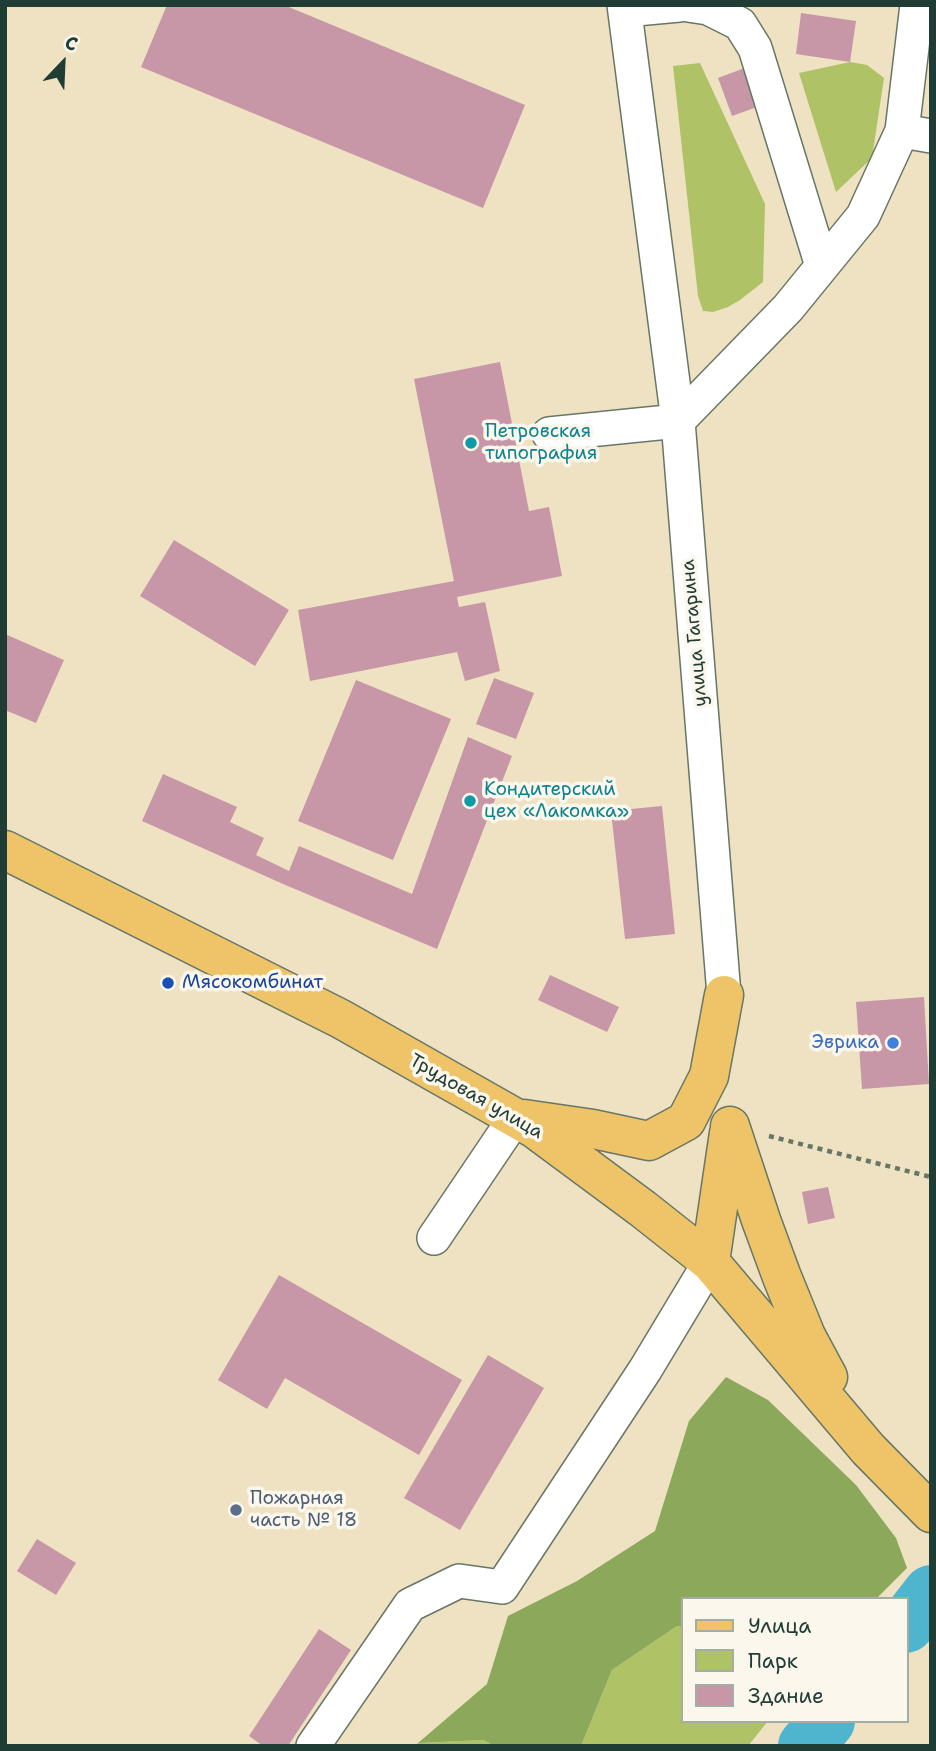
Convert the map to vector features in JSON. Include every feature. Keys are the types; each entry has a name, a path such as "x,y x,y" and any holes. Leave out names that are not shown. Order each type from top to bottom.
{"main road":[{"name":"Трудовая улица","path":"5,850 341,1019 535,1129 710,1262 868,1449"},
{"path":"515,1118 649,1140 687,1121 709,1076 724,995"},
{"name":"улица Гагарина","path":"710,1262 730,1126 724,995"},
{"path":"730,1126 761,1220 806,1336 868,1449 931,1513"}],"street":[{"path":"624,8 678,5"},
{"path":"688,5 708,8 740,24 755,48 822,266"},
{"path":"549,434 678,421 788,308 863,216 916,134 918,5"},
{"name":"улица Гагарина","path":"624,8 678,421 724,995"},
{"path":"434,1238 515,1118"},
{"path":"313,1746 410,1605 460,1581 502,1587 645,1370 710,1262"}],"path":[{"path":"730,1126 931,1177"}],"green space":[{"path":"850,62 867,65 884,78 872,158 836,192 799,73"},
{"path":"700,63 765,204 763,282 740,300 713,312 703,311 698,296 673,66"},
{"path":"726,1377 768,1400 856,1485 896,1538 907,1568 878,1597 680,1597 680,1626 612,1670 581,1746 494,1746 484,1740 418,1743 487,1684 508,1616 577,1581 655,1531 689,1421"},
{"path":"680,1626 680,1723 766,1723 748,1746 581,1746 612,1670"},
{"path":"484,1740 494,1746 414,1746 418,1743"}],"building":[{"path":"167,5 284,5 525,105 483,208 141,67"},
{"path":"801,13 856,21 850,62 796,54"},
{"path":"771,58 785,97 732,116 718,78"},
{"name":"Петровская типография","path":"500,362 529,511 549,507 562,576 457,597 459,607 485,602 500,671 465,681 457,652 310,681 298,610 454,581 414,379"},
{"path":"174,540 289,610 255,666 140,596"},
{"path":"5,634 64,660 36,723 5,710"},
{"path":"494,678 534,693 516,739 476,724"},
{"path":"356,680 451,719 393,860 298,821"},
{"name":"Кондитерский цех «Лакомка»","path":"468,737 512,756 437,949 142,821 163,774 237,807 230,822 264,838 256,855 289,871 299,846 412,894"},
{"path":"662,806 675,934 625,939 611,811"},
{"path":"550,975 619,1007 607,1032 538,1000"},
{"name":"Эврика","path":"924,997 929,1084 862,1089 856,1002"},
{"path":"828,1187 835,1218 808,1224 802,1192"},
{"path":"279,1275 462,1380 419,1455 285,1378 267,1409 218,1380"},
{"path":"488,1355 544,1388 460,1530 404,1498"},
{"path":"37,1539 76,1563 56,1595 17,1571"},
{"path":"319,1629 351,1650 288,1746 263,1746 249,1736"}],"waterway":[{"path":"908,1622 931,1593"},
{"path":"806,1746 825,1723"}],"place":[{"name":"Петровская типография","path":"471,443"},
{"name":"Кондитерский цех «Лакомка»","path":"470,801"},
{"name":"Мясокомбинат","path":"168,983"},
{"name":"Эврика","path":"893,1043"},
{"name":"Пожарная часть № 18","path":"236,1510"}]}
